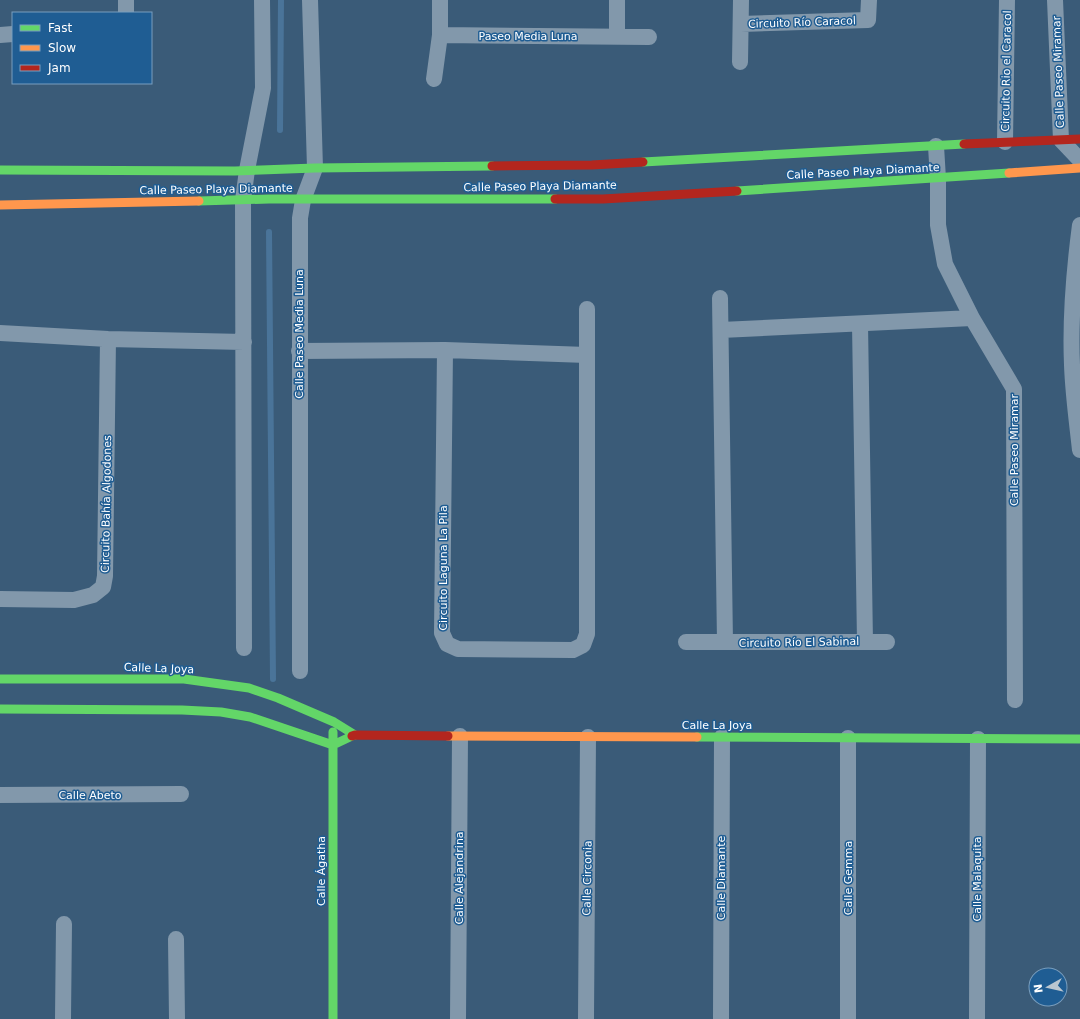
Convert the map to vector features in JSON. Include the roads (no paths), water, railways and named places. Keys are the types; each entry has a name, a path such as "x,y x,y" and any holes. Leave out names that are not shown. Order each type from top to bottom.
{"street":[{"path":"126,0 126,12"},
{"path":"244,648 243,200 247,170 263,88 262,0"},
{"name":"Calle Paseo Media Luna","path":"300,671 300,218 303,200 315,168 310,0"},
{"path":"434,79 440,35 440,0"},
{"path":"617,0 617,36"},
{"name":"Circuito Río Caracol","path":"741,0 741,24 868,20 869,0"},
{"name":"Circuito Rio el Caracol","path":"1005,142 1006,0"},
{"name":"Calle Paseo Miramar","path":"1056,0 1061,140 1080,160"},
{"path":"740,62 741,24"},
{"path":"0,34 12,34"},
{"name":"Paseo Media Luna","path":"440,35 649,37"},
{"name":"Calle Paseo Playa Diamante","path":"0,170 247,170 592,165 1080,139"},
{"name":"Calle Paseo Miramar","path":"936,146 938,225 945,264 972,318 1014,389 1015,700"},
{"name":"Calle Paseo Playa Diamante","path":"0,205 268,199 603,199 938,179 1080,168"},
{"path":"1080,225 1076,256 1076,309 1072,365 1080,450"},
{"name":"Circuito Río El Sabinal","path":"720,298 725,642 864,642 860,324"},
{"name":"Circuito Laguna La Pila","path":"445,350 442,634 447,644 458,649 573,650 583,645 587,634 587,309"},
{"path":"721,330 972,318"},
{"path":"0,333 108,339 244,342"},
{"name":"Circuito Bahía Algodones","path":"0,599 74,600 93,595 103,587 105,576 108,339"},
{"path":"299,351 445,350 587,355"},
{"path":"686,642 725,642"},
{"path":"864,642 886,642"},
{"name":"Calle La Joya","path":"0,679 184,679 249,688 278,698 334,722 355,735"},
{"path":"0,709 182,710 221,712 250,717 333,745"},
{"name":"Calle Ágatha","path":"333,1019 334,722"},
{"name":"Calle La Joya","path":"333,745 355,735 1080,739"},
{"name":"Calle Alejandrina","path":"458,1019 460,736"},
{"name":"Calle Circonia","path":"586,1019 588,736"},
{"name":"Calle Diamante","path":"721,1019 722,737"},
{"name":"Calle Gemma","path":"848,738 848,1019"},
{"name":"Calle Malaquita","path":"977,1019 978,738"},
{"name":"Calle Abeto","path":"0,795 181,794"},
{"path":"63,1019 64,924"},
{"path":"176,939 177,1019"}],"waterway":[{"path":"280,130 281,0"},
{"path":"269,232 273,679"}]}
